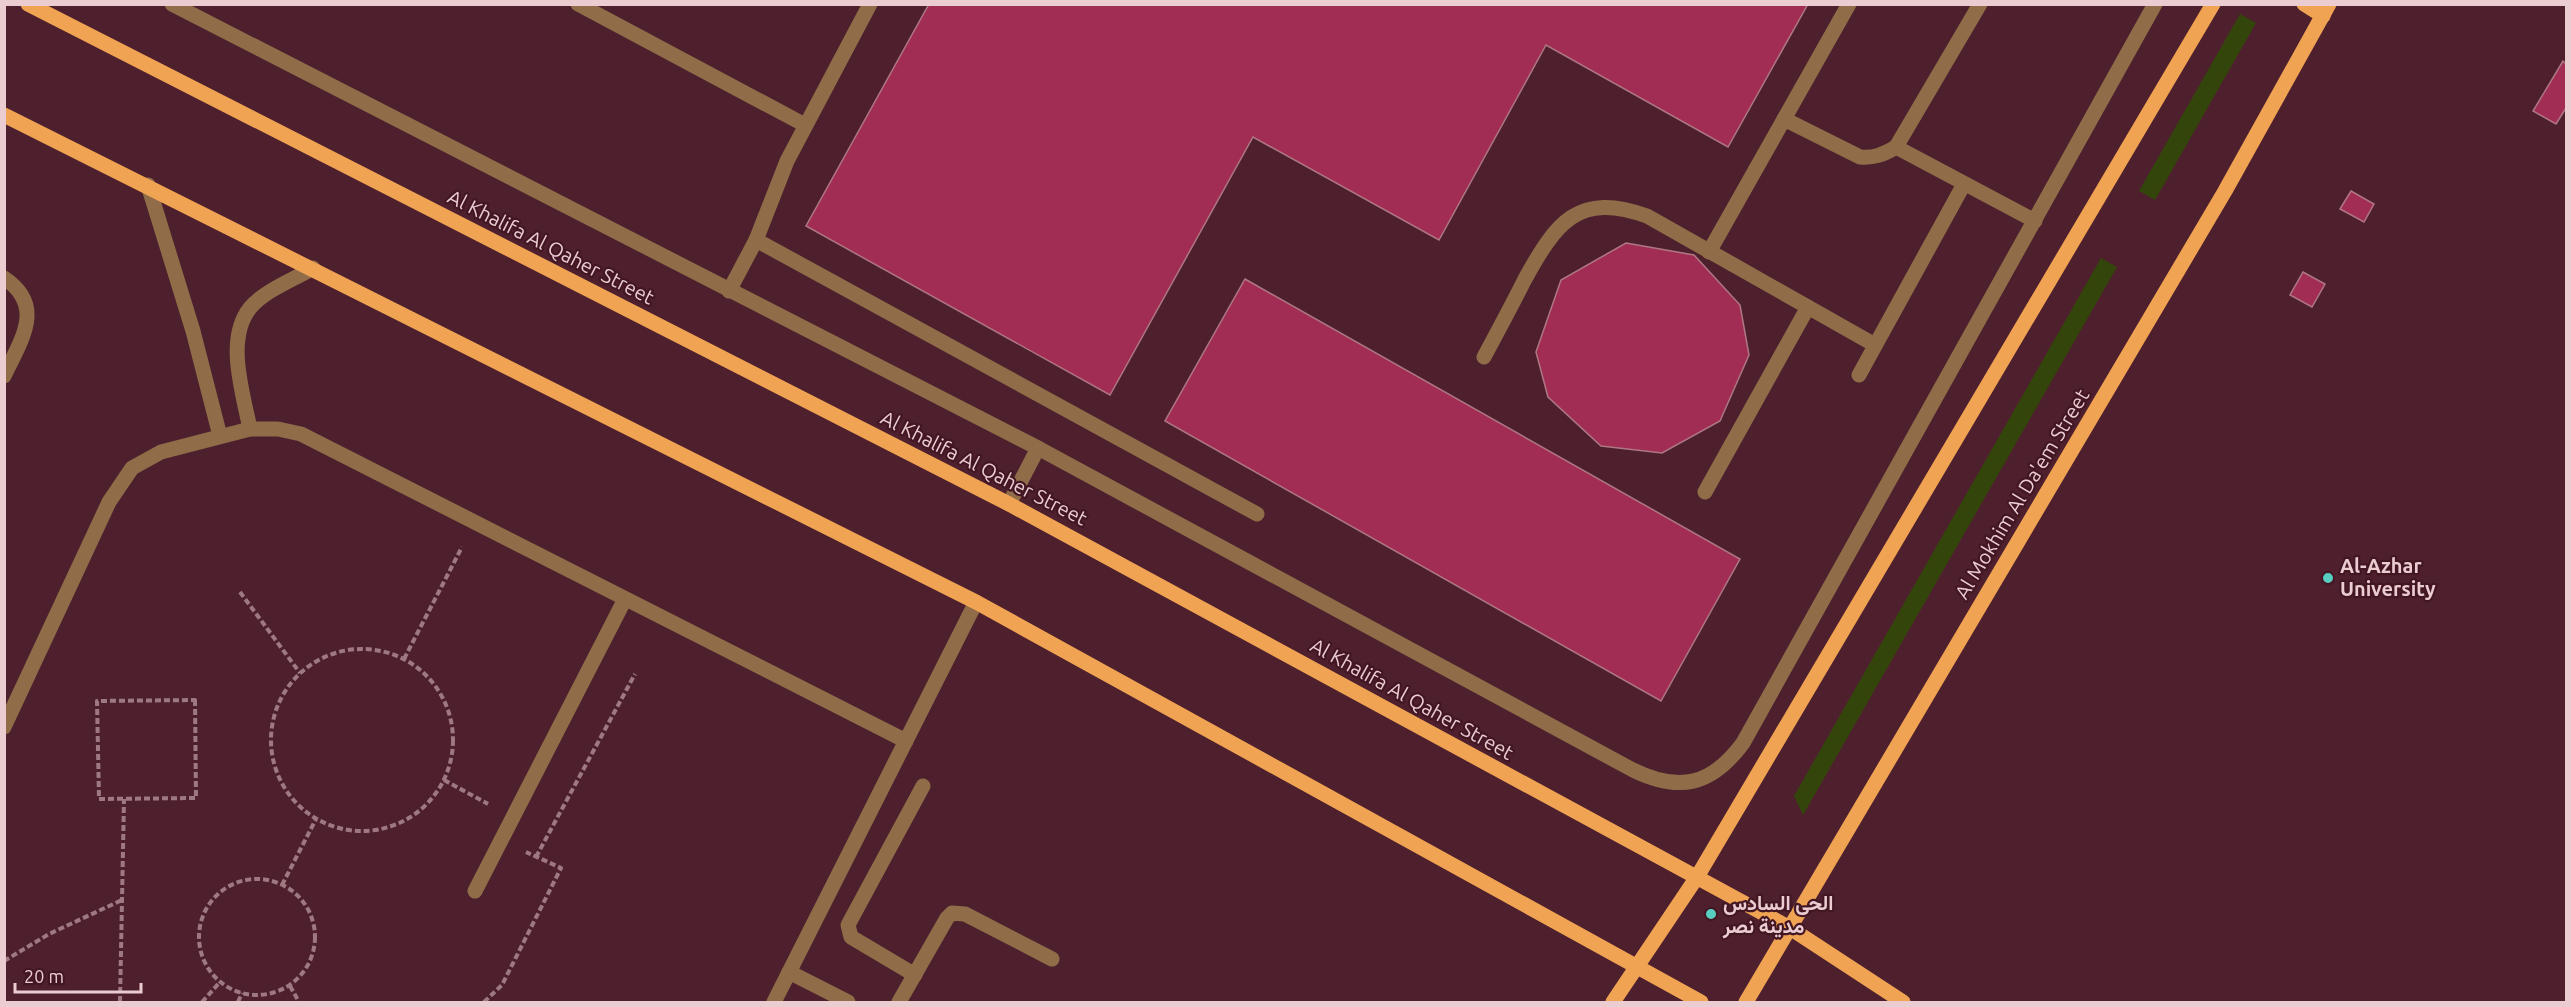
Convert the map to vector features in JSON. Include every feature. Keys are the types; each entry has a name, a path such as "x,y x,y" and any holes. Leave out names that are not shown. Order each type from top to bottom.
{"main road":[{"name":"Al Khalifa Al Qaher Street","path":"28,4 1009,504 1790,928 1903,1002"},
{"path":"1613,1002 1696,877 2213,4"},
{"path":"2304,4 2326,10"},
{"name":"Al Mokhim Al Da'em Street","path":"1746,1002 2225,191 2326,10"},
{"path":"4,115 148,185 976,602 1701,1002"}],"lane":[{"path":"172,4 1038,448 1656,782 1681,784 1706,778 1728,763 1743,743 2155,4"},
{"path":"578,4 805,125"},
{"path":"729,291 756,240 787,161 870,4"},
{"path":"1709,252 1849,4"},
{"path":"1784,119 1860,157 1879,156 1896,147 1980,4"},
{"path":"1896,147 2035,221"},
{"path":"1859,375 1964,184"},
{"path":"148,185 199,354 220,436"},
{"path":"1484,357 1546,242 1561,224 1580,212 1602,207 1626,209 1647,216 1875,345"},
{"path":"756,240 1257,514"},
{"path":"250,429 241,383 238,346 243,319 262,298 313,268"},
{"path":"4,278 17,287 26,302 29,319 4,376"},
{"path":"1705,492 1808,308"},
{"path":"4,727 109,502 123,478 146,458 250,429 279,429 301,434 906,741"},
{"path":"1009,504 1038,448"},
{"path":"475,891 625,599"},
{"path":"774,1002 976,602"},
{"path":"915,975 851,938 848,925 923,786"},
{"path":"899,1002 947,918 959,912 1052,959"},
{"path":"789,972 848,1002"}],"path":[{"path":"404,659 474,522"},
{"path":"240,592 300,673"},
{"path":"361,648 383,651 404,659 423,673 438,690 448,711 452,746 444,780 432,798 417,812 398,823 378,829 357,831 336,827 316,819 299,806 285,790 276,771 271,750 271,728 276,708 286,689 317,659 339,651 361,648"},
{"path":"536,857 635,674"},
{"path":"97,700 195,700 196,798 124,799 99,799 97,700"},
{"path":"444,780 513,817"},
{"path":"120,1002 124,799"},
{"path":"282,885 316,819"},
{"path":"484,1002 502,985 561,868 501,841"},
{"path":"249,880 266,880 282,885 301,900 313,921 315,945 307,969 290,986 267,995 242,993 220,982 209,969 200,946 201,921 208,906 226,889 249,880"},
{"path":"4,961 50,934 122,900"},
{"path":"202,1002 220,982"},
{"path":"290,986 299,1002"},
{"path":"238,1002 242,993"}],"green space":[{"path":"2240,14 2256,23 2155,200 2139,191"},
{"path":"2101,258 2117,267 1803,815 1794,796"}],"building":[{"path":"929,4 1808,4 1728,147 1546,45 1439,240 1253,137 1110,395 806,226"},
{"path":"2563,61 2566,64 2566,108 2556,124 2533,111"},
{"path":"2351,191 2374,204 2364,222 2340,209"},
{"path":"1626,243 1694,255 1740,305 1749,355 1720,421 1662,453 1601,446 1548,397 1536,352 1561,280"},
{"path":"2303,272 2325,284 2312,307 2290,295"},
{"path":"1245,279 1740,559 1661,701 1165,421"}],"place":[{"name":"Al-Azhar University","path":"2328,578"},
{"name":"الحى السادس مدينة نصر","path":"1711,914"}]}
